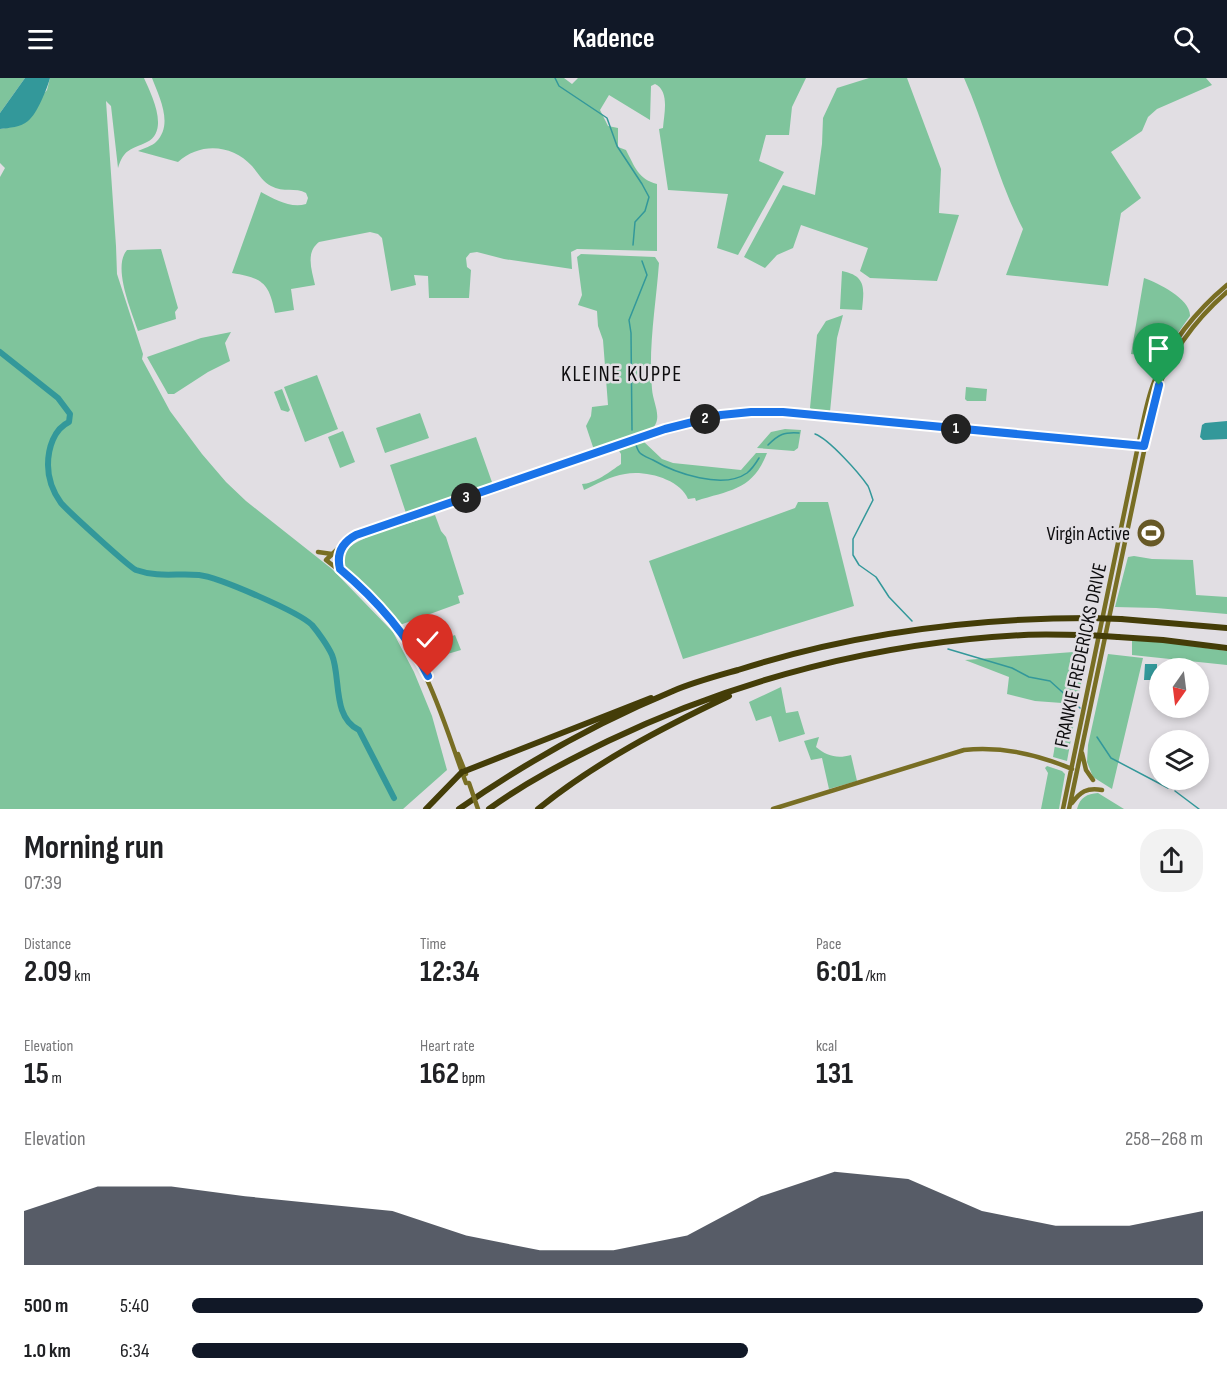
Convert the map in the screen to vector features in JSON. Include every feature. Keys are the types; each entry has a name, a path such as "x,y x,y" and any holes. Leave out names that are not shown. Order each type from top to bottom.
{"highway":[{"path":"426,809 463,772 641,700 782,656 843,641 907,630 985,621 1091,618 1227,627"},
{"path":"489,809 536,779 647,722 754,684 830,662 893,650 1003,637 1088,635 1162,640 1227,648"},
{"path":"538,809 630,745 754,684"},
{"path":"459,809 558,747 675,690"}],"street":[{"name":"FRANKIE FREDERICKS DRIVE","path":"1063,809 1081,750 1151,391 1163,363 1201,309 1227,285"},
{"name":"FRANKIE FREDERICKS DRIVE","path":"1070,807 1074,772 1141,446 1156,394 1169,362 1205,313 1227,292"},
{"path":"328,557 344,543 365,531 665,429 738,413 783,412 1141,446"},
{"path":"340,569 339,557 344,543"},
{"path":"318,552 328,557 369,596 411,648 432,690 477,809"},
{"path":"328,557 382,607 412,647 435,691 463,772"},
{"path":"773,809 900,771 951,753 989,748 1012,751 1074,772"},
{"path":"1081,750 1086,770 1093,780"},
{"path":"1070,807 1083,791 1102,790"}],"green space":[{"path":"0,78 25,78 0,113"},
{"path":"50,78 144,78 157,112 157,129 154,136 147,142 125,154 118,168 111,106 106,101 117,274 143,354 142,359 170,411 226,482 246,501 332,569 393,632 414,672 432,716 447,770 403,809 0,809 0,177 5,168 0,163 0,129 16,126 47,90"},
{"path":"152,78 564,78 572,84 578,78 806,78 792,107 789,135 766,135 759,161 784,172 738,255 717,248 728,194 668,190 659,129 663,128 664,97 660,87 655,84 651,86 650,120 609,95 600,110 608,126 618,128 618,147 626,150 641,176 657,184 657,251 577,249 571,252 572,269 504,259 477,252 470,253 466,258 467,267 471,270 469,298 429,298 428,276 414,275 416,285 391,291 382,238 370,232 319,242 311,256 315,285 291,289 294,310 275,313 270,295 263,284 251,277 232,273 261,192 271,198 294,205 306,204 308,198 306,193 271,186 244,159 226,150 216,148 196,151 178,162 138,151 156,142 164,127 163,110"},
{"path":"869,78 907,78 941,169 939,213 959,215 937,281 870,278 860,271 868,248 801,225 793,248 777,255 765,268 744,257 783,185 815,195 823,118 837,88"},
{"path":"964,78 1206,78 1212,85 1157,109 1148,117 1142,131 1111,152 1141,198 1121,213 1108,286 1006,275 1023,229 1006,192"},
{"path":"161,249 178,308 175,312 176,319 138,331 122,278 123,258 127,250"},
{"path":"581,254 655,257 659,263 651,358 656,422 649,431 594,450 586,426 592,407 608,405 603,340 598,326 597,311 578,305 582,295 577,257"},
{"path":"842,271 860,280 863,290 862,310 840,309"},
{"path":"1144,278 1173,292 1189,310 1190,316 1160,358 1131,354"},
{"path":"843,315 837,338 830,412 813,411 810,408 817,335 826,321"},
{"path":"231,332 225,343 230,361 174,394 168,394 147,357 201,338"},
{"path":"317,375 338,429 305,442 284,387"},
{"path":"966,387 987,389 986,401 967,401 965,399"},
{"path":"282,389 290,410 288,412 281,410 274,392"},
{"path":"420,413 429,438 385,453 376,428"},
{"path":"785,429 801,430 798,448 794,451 757,448 771,432"},
{"path":"343,431 355,462 340,468 328,437"},
{"path":"476,437 493,485 406,513 390,465"},
{"path":"643,441 662,459 673,463 741,470 756,453 767,453 755,475 748,482 730,491 696,501 695,498 688,499 678,486 670,481 642,473 615,476 584,490 582,484 597,480 621,464 621,454 618,449"},
{"path":"798,502 828,502 854,606 683,659 649,561 795,508"},
{"path":"435,515 446,537 464,594 458,596 460,603 400,625 345,566 344,555 354,544 364,539"},
{"path":"1128,557 1193,560 1196,595 1227,597 1227,614 1115,607"},
{"path":"455,635 461,650 444,655 437,642"},
{"path":"1132,640 1163,642 1227,651 1227,665 1209,663 1209,658 1160,658 1132,655"},
{"path":"1087,651 1067,761 1053,757 1062,703 1035,701 1007,694 1009,677 965,660"},
{"path":"1108,654 1143,658 1112,789 1093,777 1087,762 1088,745"},
{"path":"781,687 786,713 798,711 805,734 779,742 771,716 756,721 749,702"},
{"path":"819,737 816,747 824,753 837,757 851,755 857,781 829,789 822,758 811,760 804,741"},
{"path":"1047,766 1065,774 1059,809 1041,809 1048,773 1045,768"},
{"path":"1098,793 1124,809 1077,809 1084,797"}],"water":[{"path":"25,78 50,78 31,118 22,125 0,129 0,113"},
{"path":"1227,421 1227,439 1203,440 1200,437 1202,425 1205,423"},
{"path":"1145,664 1149,664 1149,680 1144,680"}],"waterway":[{"path":"555,78 559,86 607,118 617,146 649,197 645,211 635,222 633,245"},
{"path":"632,430 629,320 647,275 642,261"},
{"path":"0,352 58,398 70,414 69,422 59,429 53,440 48,459 50,480 61,503 136,570 160,575 209,577 276,604 312,625 332,655 341,707 345,716 350,724 359,730 394,798"},
{"path":"768,445 782,434 799,433"},
{"path":"815,434 836,449 868,486 873,500 853,539 853,555 859,565 876,577 889,597 912,621"},
{"path":"636,445 641,454 662,465 699,478 713,480 737,478 747,473 759,458"},
{"path":"948,649 1012,668 1029,677 1050,681 1080,708"},
{"path":"1097,737 1111,758 1149,778"},
{"path":"1175,791 1199,809"}],"place":[{"name":"Virgin Active","path":"1151,533"}],"district":[{"name":"KLEINE KUPPE","path":"622,373"}],"route":[{"path":"428,676 398,626 374,599 340,569 339,557 344,543 356,535 665,429 738,413 783,412 1144,446 1159,385"}]}
